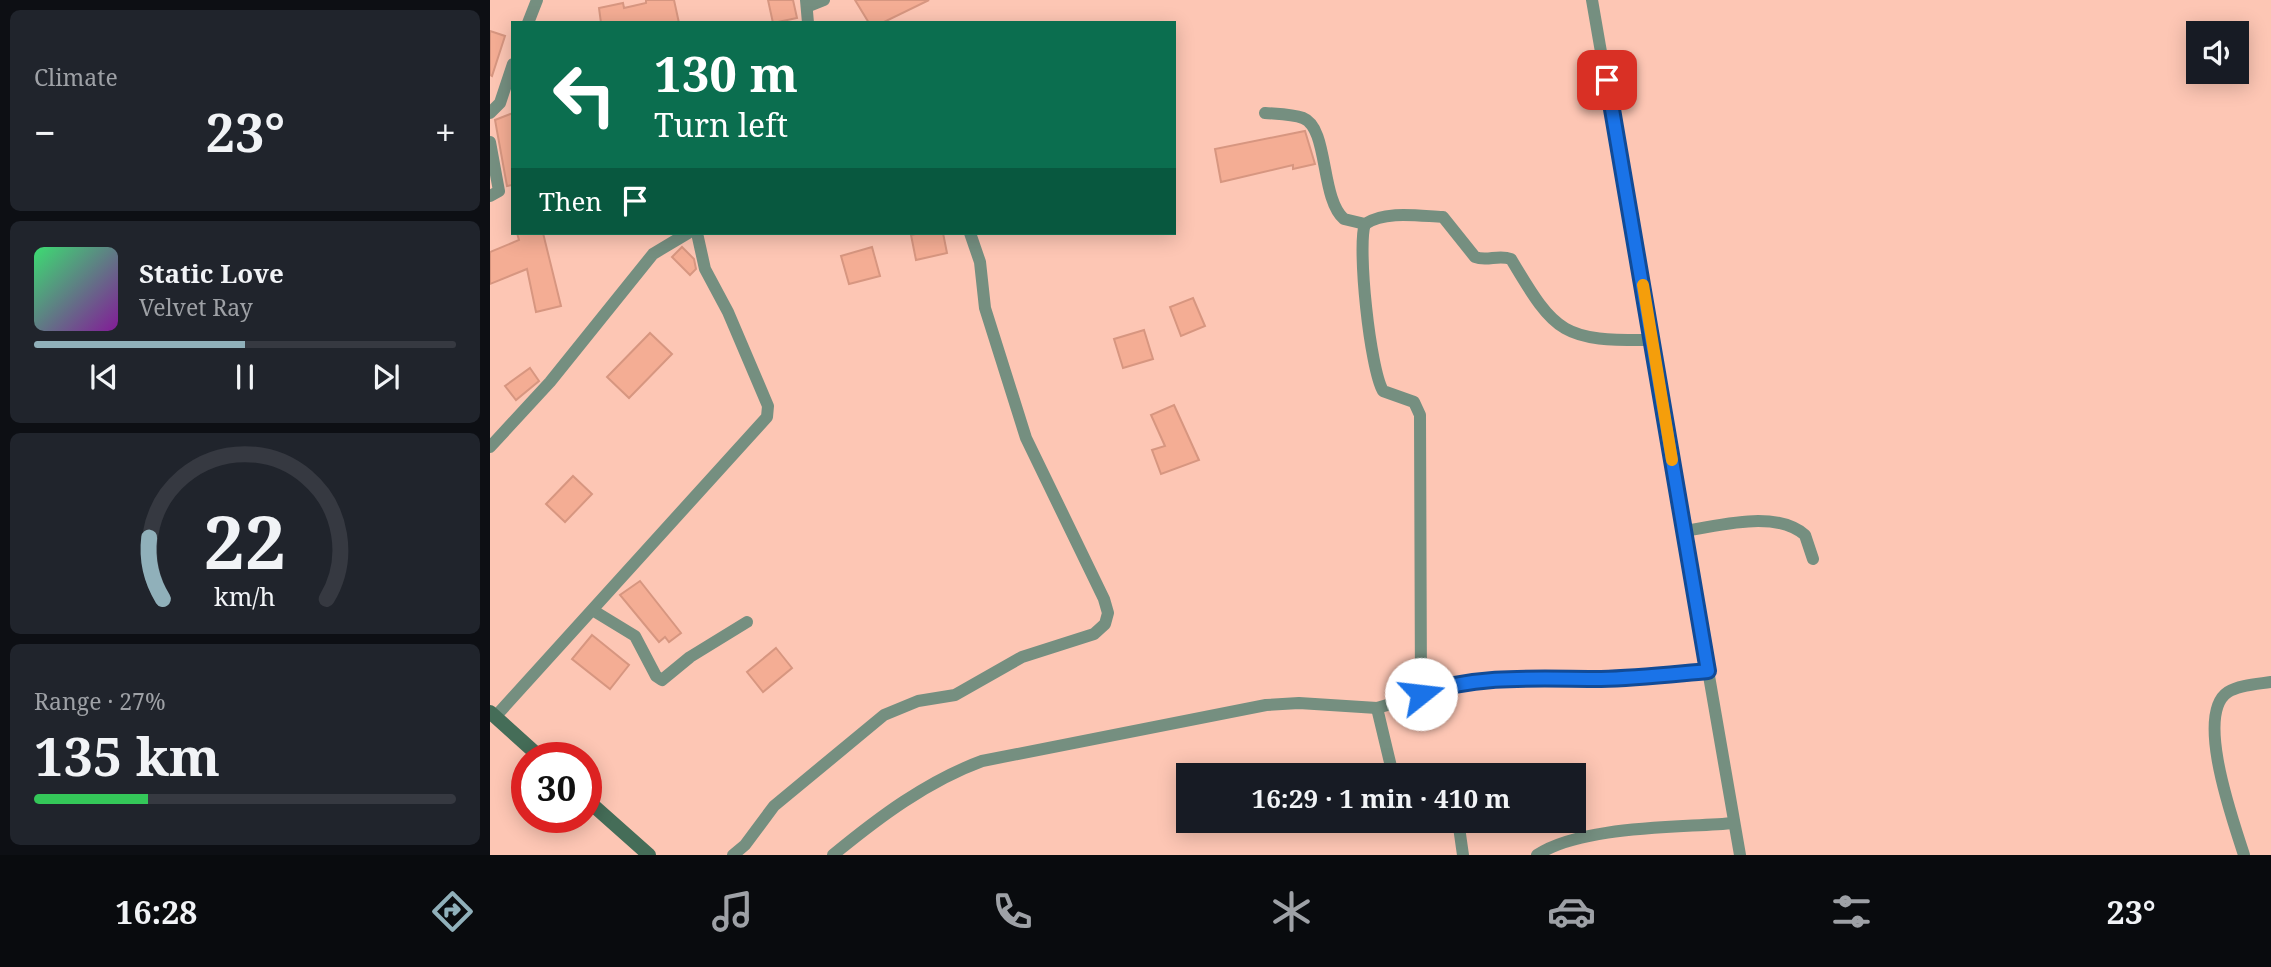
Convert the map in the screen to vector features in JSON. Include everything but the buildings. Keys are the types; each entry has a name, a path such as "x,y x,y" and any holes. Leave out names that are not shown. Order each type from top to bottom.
{"main road":[{"path":"493,715 523,742"},
{"path":"602,813 649,855"}],"street":[{"path":"529,21 537,0"},
{"path":"808,21 808,3 824,0"},
{"path":"1592,0 1653,340 1740,855"},
{"path":"490,113 500,103 511,70"},
{"path":"1265,113 1303,118 1311,124 1318,140 1331,196 1339,214 1350,222 1365,223 1373,219 1406,215 1443,218 1475,257 1482,260 1502,256 1511,259 1548,318 1572,333 1600,341 1653,340"},
{"path":"490,142 499,191 490,196"},
{"path":"1365,223 1368,336 1376,374 1383,391 1414,402 1420,415 1421,694"},
{"path":"490,447 550,382 653,254 685,235"},
{"path":"493,715 594,611 767,417 768,406 728,312 705,269 697,235"},
{"path":"733,855 745,845 774,806 884,715 918,701 955,695 1022,657 1094,634 1105,624 1108,613 1104,599 1026,438 985,308 980,262 971,235"},
{"path":"1684,531 1761,522 1784,524 1805,535 1813,559"},
{"path":"594,611 635,636 656,676 662,680 691,657 747,622"},
{"path":"833,855 864,829 948,773 982,761 1266,705 1299,703 1377,708 1442,686 1475,682 1605,679 1708,671"},
{"path":"2244,855 2224,786 2213,720 2228,692 2271,682"},
{"path":"1377,708 1390,763"},
{"path":"1537,855 1548,848 1593,835 1734,823"},
{"path":"1460,833 1463,855"}],"slow traffic":[{"path":"1643,285 1672,460"}],"route":[{"path":"1421,694 1442,686 1462,683 1513,679 1605,679 1708,671 1607,80"}]}
